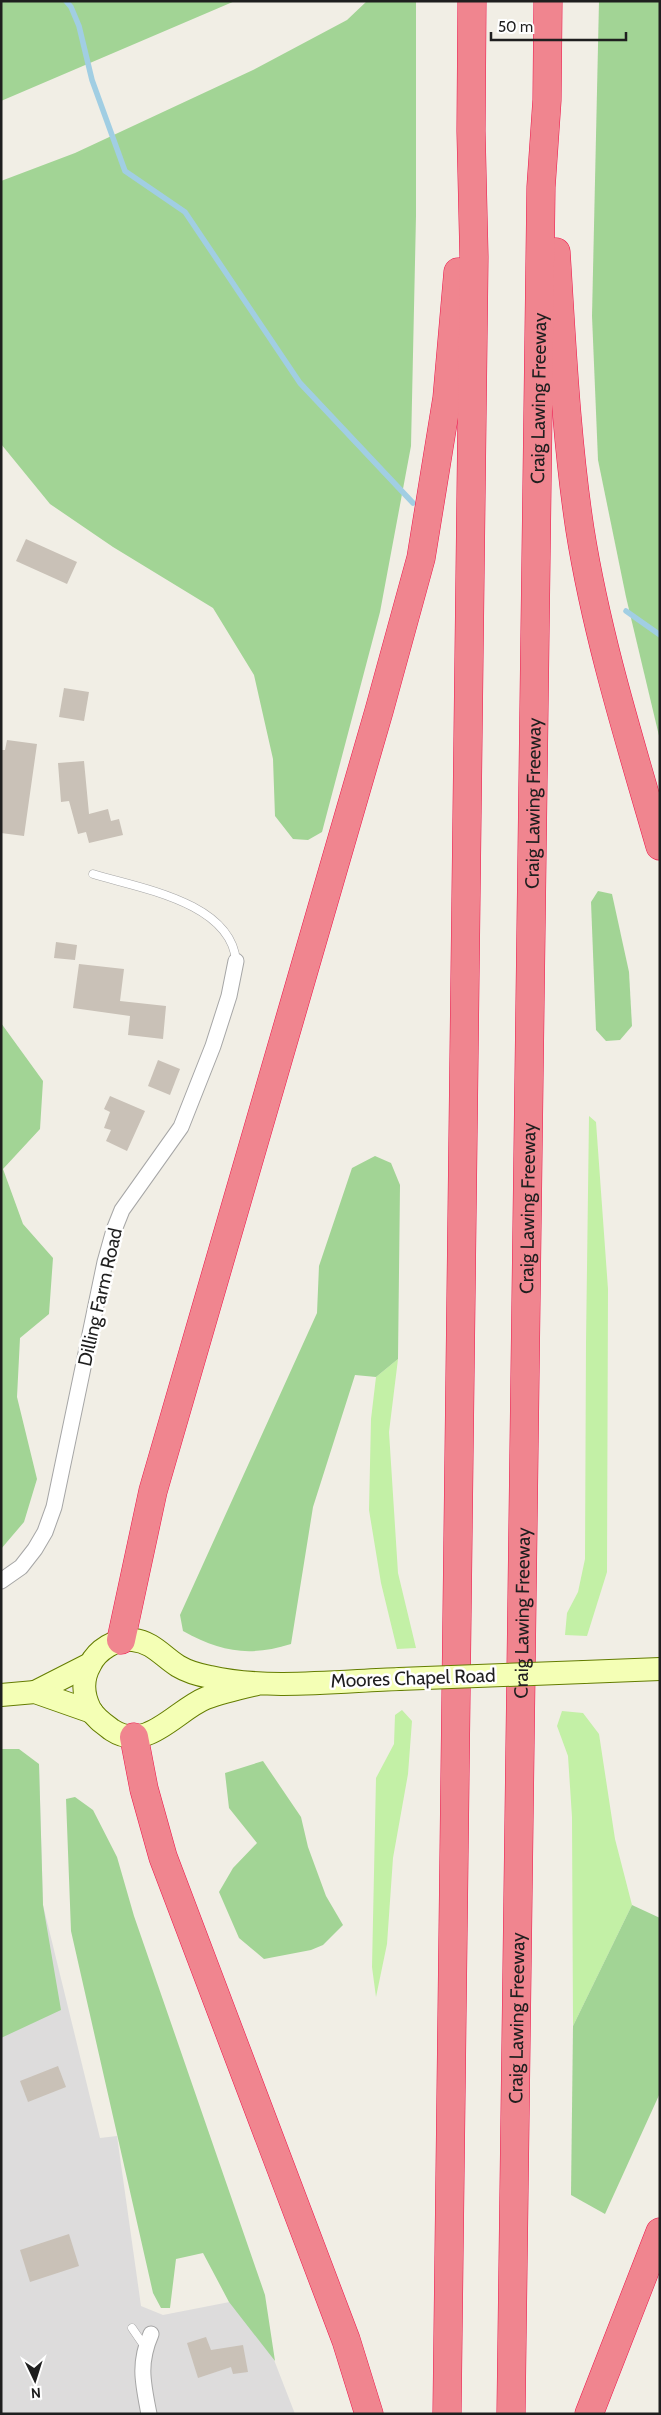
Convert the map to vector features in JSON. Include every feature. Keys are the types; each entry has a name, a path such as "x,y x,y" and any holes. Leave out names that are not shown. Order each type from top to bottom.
{"highway":[{"path":"447,2414 474,257 471,131 472,1"},
{"name":"Craig Lawing Freeway","path":"512,2414 541,186 547,100 548,1"},
{"path":"547,100 566,416 580,531 615,688 660,846"},
{"path":"121,1640 153,1491 379,711 421,558 447,398 471,131"},
{"path":"134,1737 144,1789 164,1857 343,2330 369,2414"},
{"path":"588,2414 660,2232"}],"main road":[{"path":"1,1695 34,1692 90,1664 109,1645 121,1640"},
{"name":"Moores Chapel Road","path":"121,1640 148,1643 190,1672 213,1678 257,1684 660,1669"},
{"path":"90,1664 84,1689 92,1712 117,1733 134,1737"},
{"name":"Moores Chapel Road","path":"134,1737 160,1728 188,1707 205,1698 257,1684"},
{"path":"34,1692 92,1712"}],"street":[{"name":"Dilling Farm Road","path":"1,1580 21,1567 45,1532 61,1478 105,1262 114,1230 122,1210 181,1127 213,1046 229,996 236,961"},
{"path":"148,2341 141,2368 149,2414"}],"lane":[{"path":"92,874 166,896 188,904 204,913 225,931 232,940 236,961"},
{"path":"132,2328 148,2341"}],"shaded area":[{"path":"39,1764 43,1905 100,2138 117,2136 141,2306 163,2315 250,2298 295,2414 1,2414 1,1771"}],"green space":[{"path":"1,1 64,1 70,6 69,1 235,1 1,101"},
{"path":"367,1 416,1 416,216 411,446 380,612 322,832 308,840 293,839 275,816 273,759 254,675 213,608 113,547 50,504 1,444 1,181 75,153 253,70 347,20"},
{"path":"599,1 660,1 660,740 626,597 598,460 592,316"},
{"path":"598,891 612,894 629,972 632,1026 620,1040 606,1041 596,1030 591,902"},
{"path":"1,1023 43,1081 40,1129 3,1169 23,1224 53,1258 49,1314 20,1338 17,1397 37,1479 24,1522 1,1549"},
{"path":"589,1116 596,1122 608,1289 607,1572 587,1636 565,1635 567,1613 578,1592 585,1559"},
{"path":"375,1156 391,1163 400,1185 398,1359 376,1377 355,1375 313,1507 291,1644 276,1648 248,1651 223,1648 210,1644 183,1631 180,1615 317,1313 319,1266 352,1168"},
{"path":"398,1359 389,1432 398,1573 416,1648 397,1649 381,1583 369,1510 371,1419 376,1377"},
{"path":"402,1710 412,1721 408,1774 393,1858 387,1944 376,1997 372,1967 376,1778 394,1744 395,1715"},
{"path":"562,1711 583,1713 599,1734 615,1839 632,1905 573,2026 572,1817 568,1756 557,1726"},
{"path":"1,1749 19,1749 39,1764 43,1905 61,2010 1,2038"},
{"path":"263,1761 301,1817 308,1847 326,1896 343,1925 323,1945 311,1950 264,1959 239,1938 219,1892 233,1868 257,1843 229,1808 225,1773"},
{"path":"75,1797 93,1810 117,1857 134,1916 265,2295 275,2361 229,2302 203,2253 176,2259 170,2308 161,2308 153,2293 71,1931 66,1799"},
{"path":"632,1905 660,1918 660,2093 605,2214 571,2195 573,2026"}],"building":[{"path":"26,539 77,562 67,584 16,561"},
{"path":"64,688 89,692 84,721 59,717"},
{"path":"7,740 37,744 24,836 1,833 1,750 5,750"},
{"path":"84,761 89,814 108,809 111,821 119,819 123,835 89,843 86,832 78,834 69,801 61,802 58,763"},
{"path":"56,942 77,945 75,960 54,958"},
{"path":"79,964 124,969 120,1001 166,1006 163,1039 128,1035 130,1016 73,1008"},
{"path":"158,1060 180,1069 170,1095 148,1086"},
{"path":"110,1096 145,1111 127,1151 106,1141 111,1130 104,1128 110,1112 104,1109"},
{"path":"58,2066 66,2087 28,2102 20,2081"},
{"path":"69,2234 79,2266 30,2282 20,2250"},
{"path":"206,2337 211,2350 243,2345 248,2372 233,2374 231,2367 198,2378 187,2343"}],"waterway":[{"path":"66,1 71,7 79,26 92,80 125,171 185,212 300,383 413,503"},
{"path":"626,611 660,635"}]}
